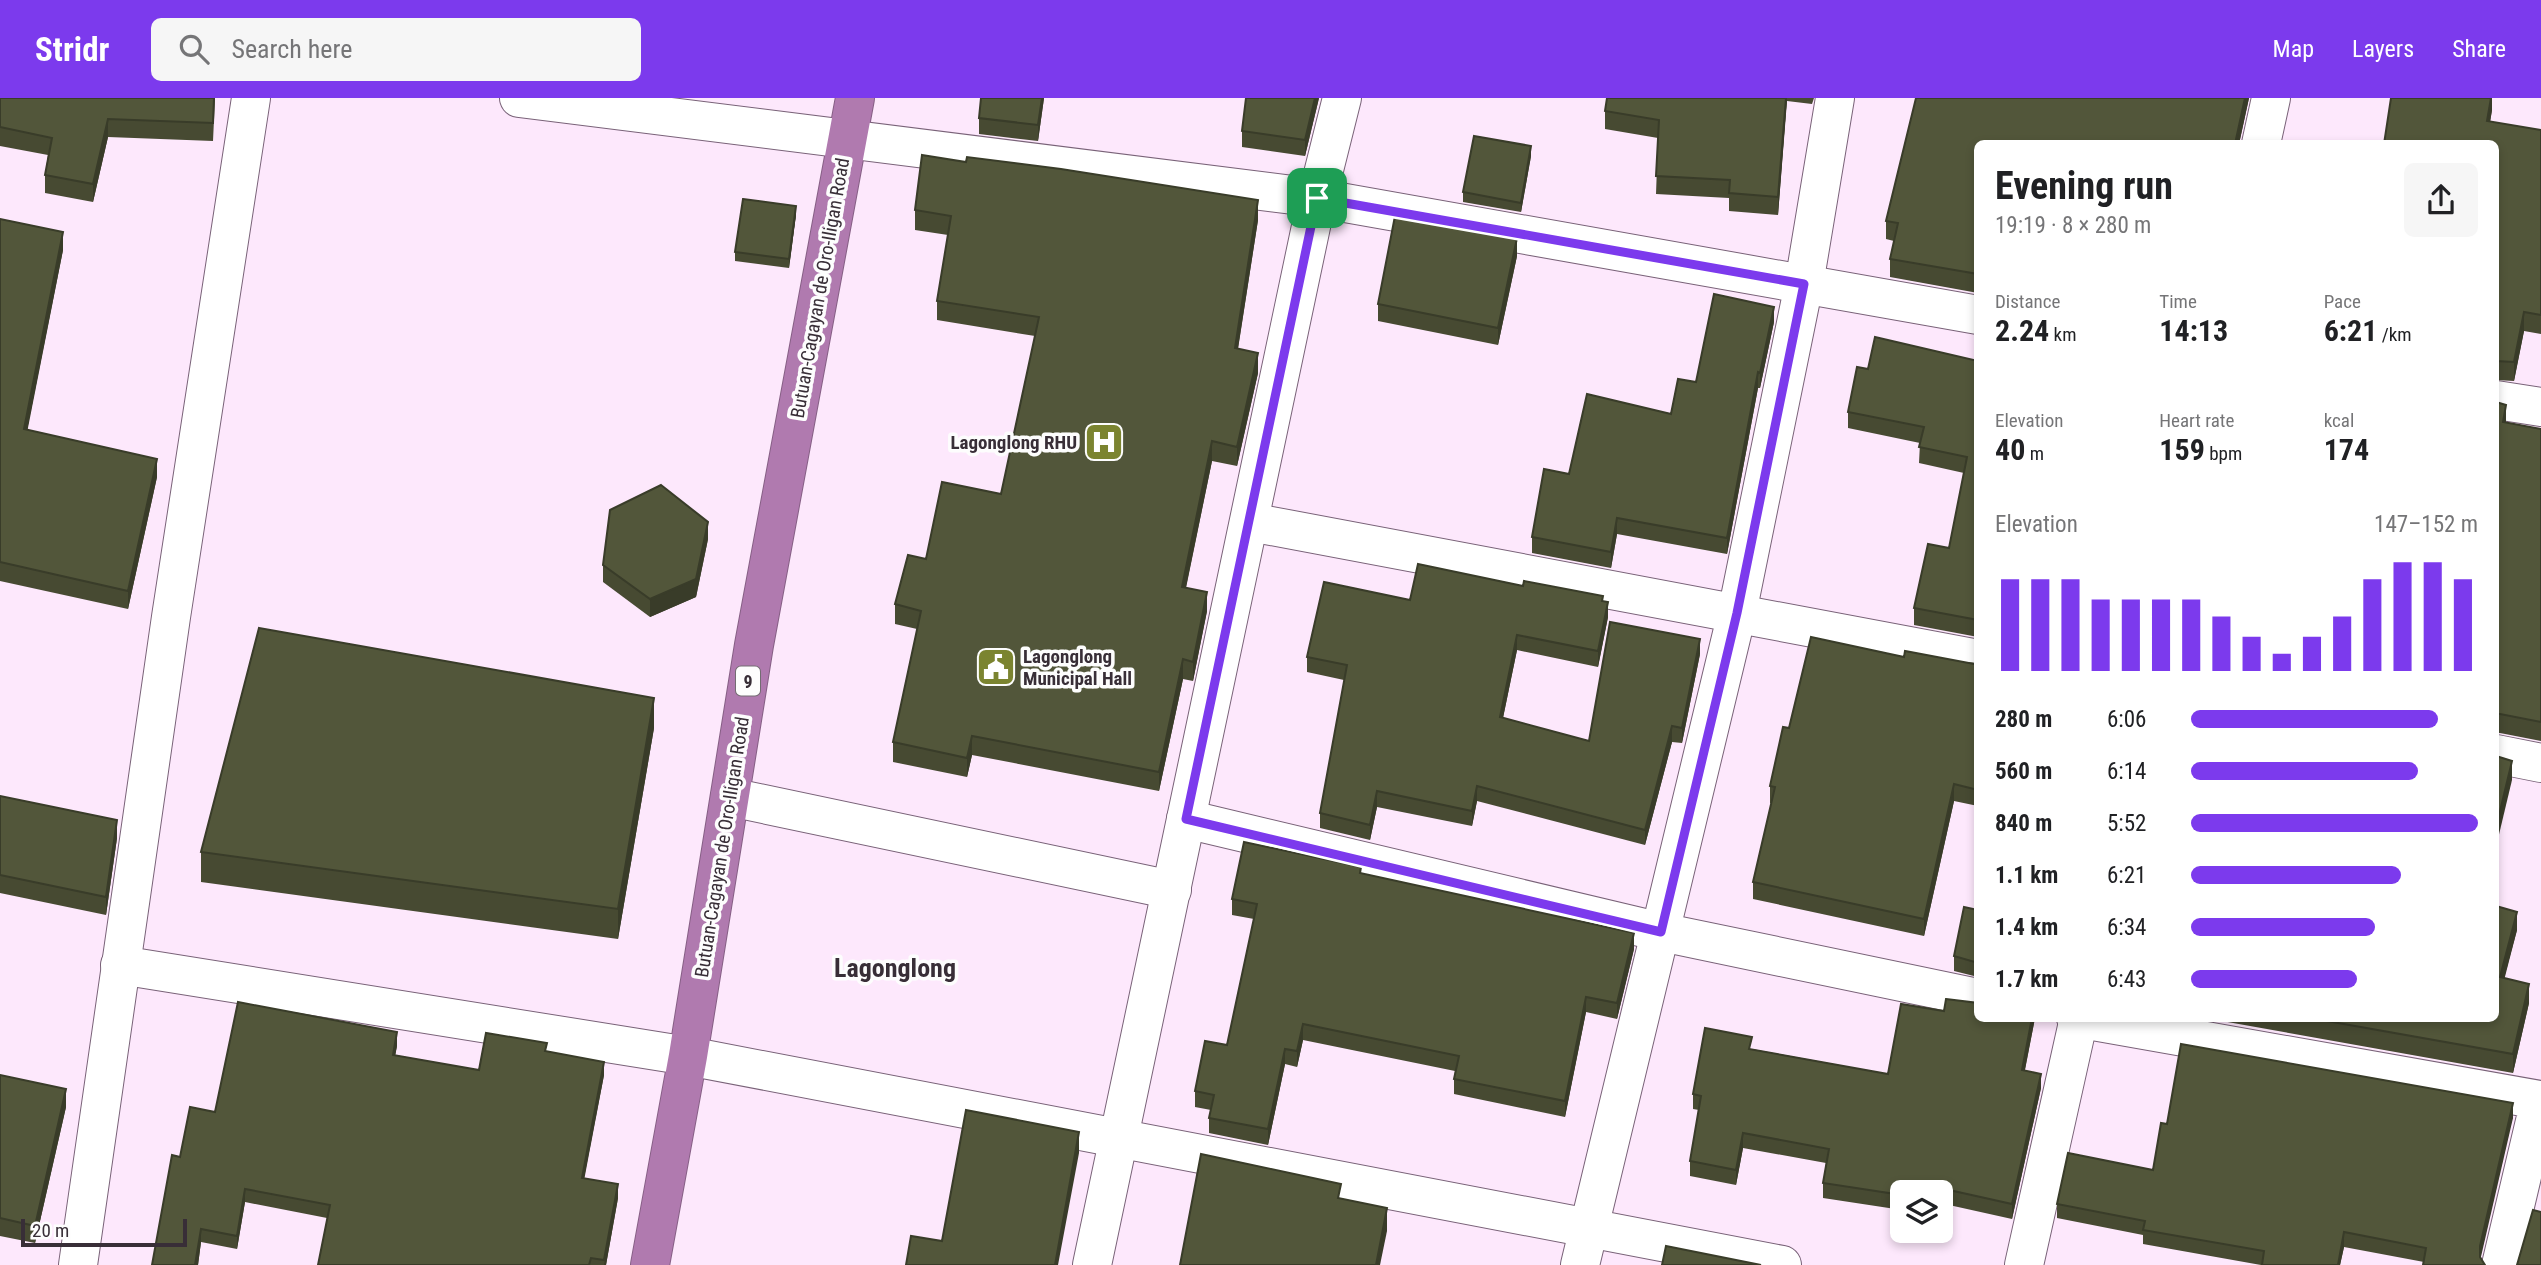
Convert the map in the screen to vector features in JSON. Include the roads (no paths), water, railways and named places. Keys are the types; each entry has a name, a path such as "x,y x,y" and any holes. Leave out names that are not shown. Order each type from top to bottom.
{"highway":[{"name":"Butuan-Cagayan de Oro-Iligan Road","path":"650,1265 688,1056 754,645 855,98"}],"street":[{"path":"78,1265 120,965 251,98"},
{"path":"519,98 1317,198 1974,314"},
{"path":"1093,1265 1117,1139 1317,198 1342,98"},
{"path":"1584,1247 1737,613 1804,284 1835,98"},
{"path":"2262,140 2271,98"},
{"path":"2499,400 2541,407"},
{"path":"1250,522 1974,658"},
{"path":"2499,755 2541,763"},
{"path":"730,797 1172,890"},
{"path":"1186,819 1661,932 1974,997"},
{"path":"120,965 688,1056 1117,1139 1584,1247 1782,1265"},
{"path":"2024,1265 2077,1022"},
{"path":"2096,1022 2540,1098 2501,1265"}],"place":[{"name":"Lagonglong RHU","path":"1104,442"},
{"name":"Lagonglong Municipal Hall","path":"996,667"}],"district":[{"name":"Lagonglong","path":"895,968"}]}
